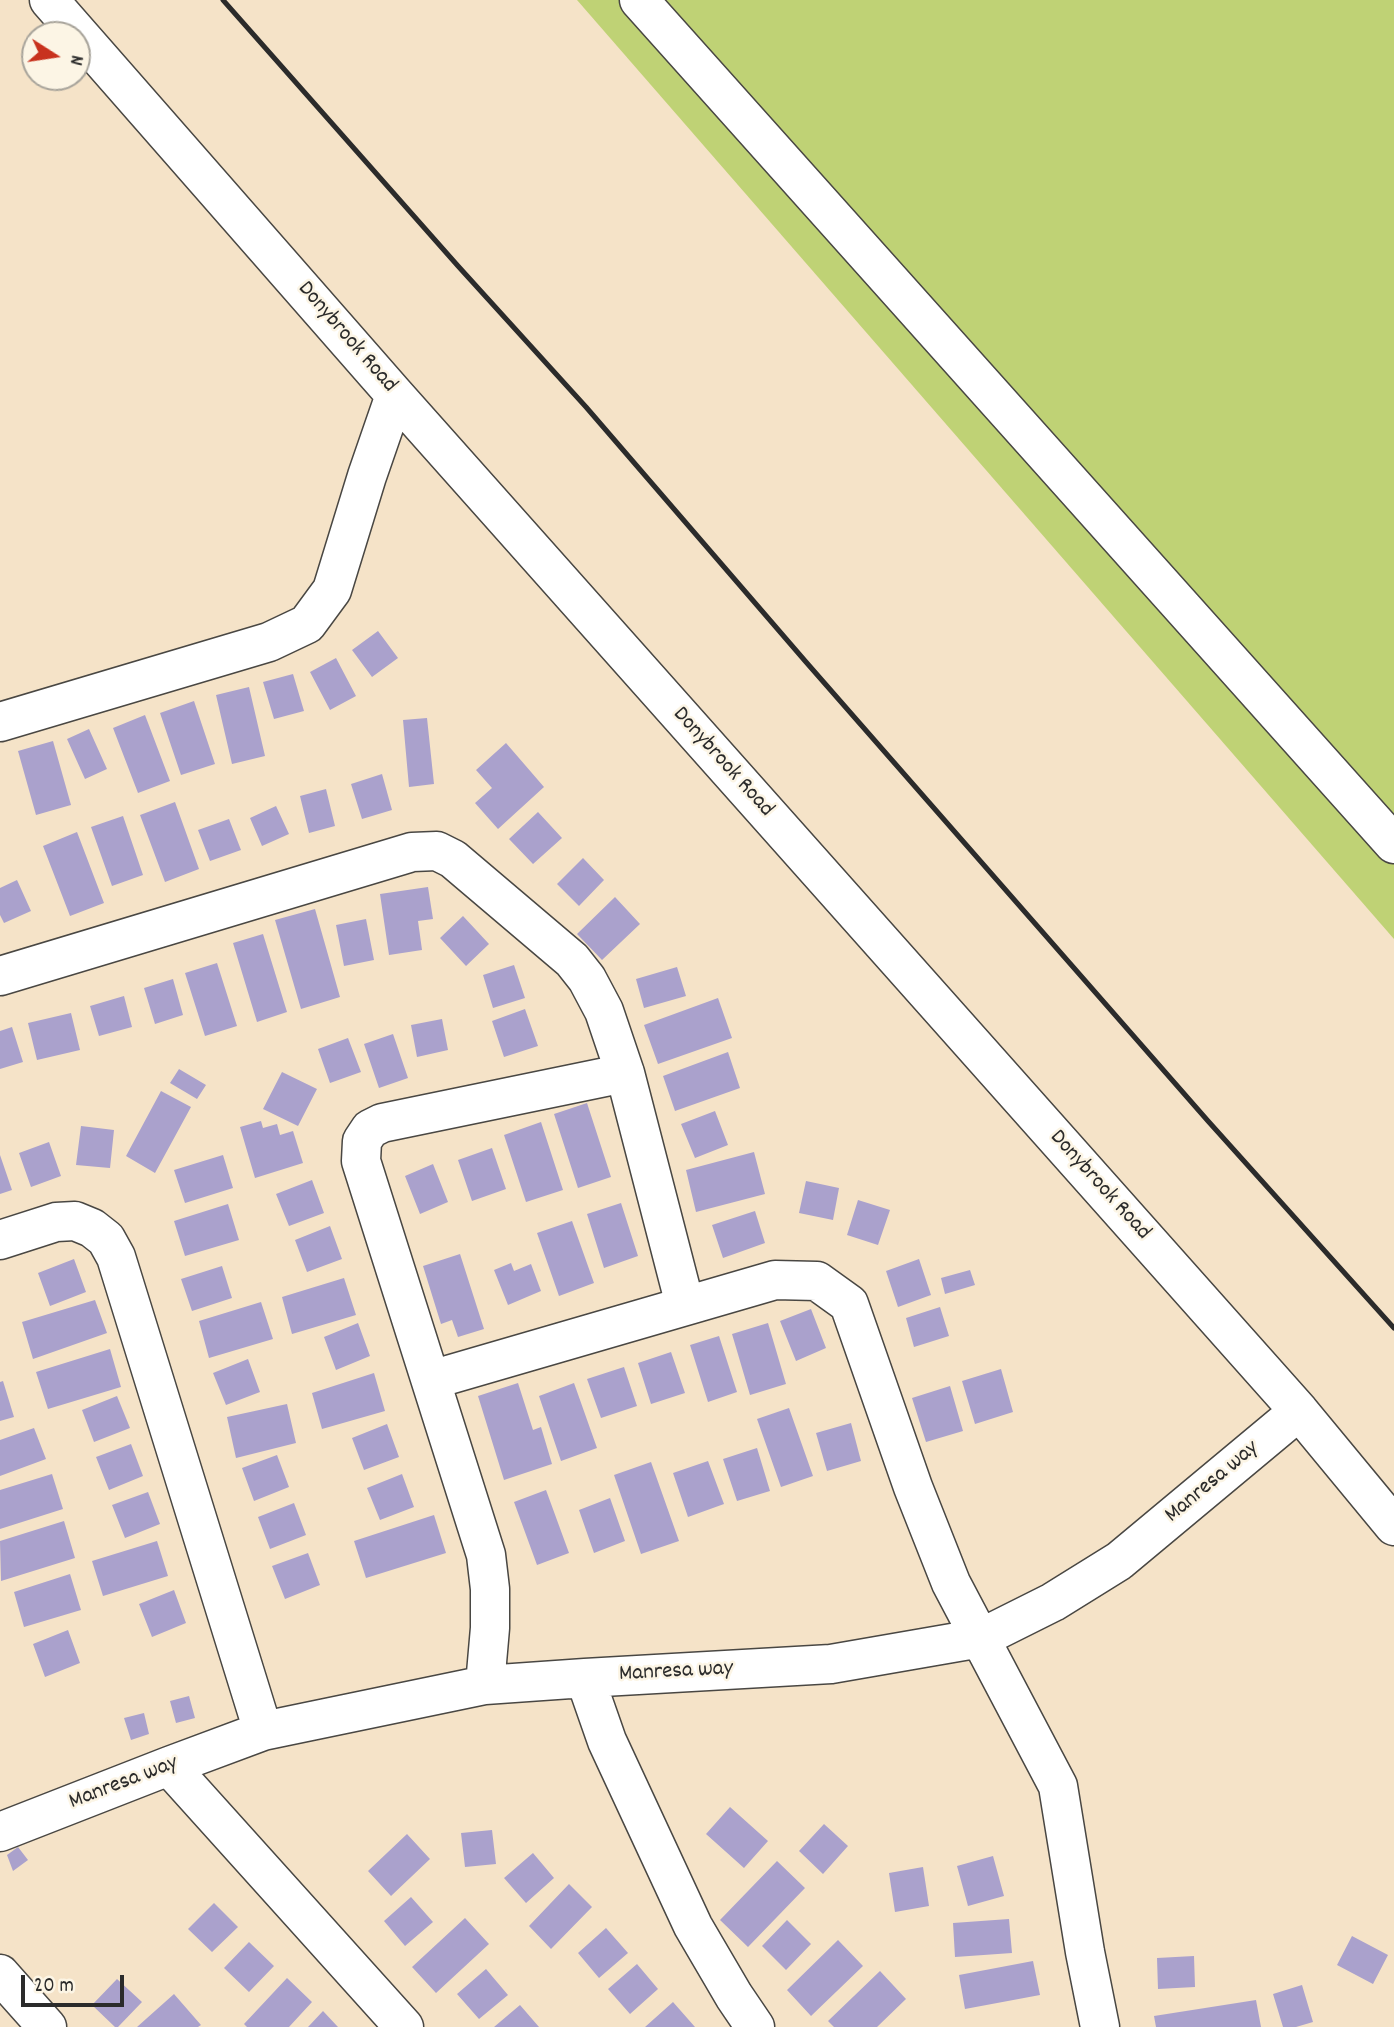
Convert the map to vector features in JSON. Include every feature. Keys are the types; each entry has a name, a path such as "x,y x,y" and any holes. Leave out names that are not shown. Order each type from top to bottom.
{"street":[{"name":"Donybrook Road","path":"49,0 395,395 1299,1411 1394,1526"},
{"path":"639,0 1394,844"},
{"path":"0,722 269,642 307,624 332,590 395,395"},
{"path":"0,976 412,852 437,851 453,859 572,960 587,979 604,1011 625,1073 685,1304"},
{"path":"485,1685 490,1628 490,1589 486,1555 361,1161 362,1142 370,1129 382,1123 625,1073"},
{"path":"0,1240 56,1222 75,1221 92,1228 106,1239 116,1257 263,1731"},
{"path":"431,1380 775,1280 817,1281 849,1304 912,1487 951,1583 1058,1786 1100,2027"},
{"name":"Manresa way","path":"0,1832 263,1731 485,1685 831,1664 981,1638 1052,1602 1119,1560 1299,1411"},
{"path":"585,1678 607,1741 693,1926 755,2027"},
{"path":"169,1766 404,2027"},
{"path":"0,1974 47,2027"}],"green space":[{"path":"577,0 1394,0 1394,939"}],"building":[{"path":"378,631 398,658 372,677 352,650"},
{"path":"336,658 356,696 330,710 310,672"},
{"path":"293,674 304,711 274,719 263,682"},
{"path":"249,687 265,756 232,764 216,695"},
{"path":"194,701 215,764 181,775 160,713"},
{"path":"145,715 170,781 138,793 113,728"},
{"path":"427,718 434,784 409,787 403,720"},
{"path":"89,729 107,769 85,779 67,739"},
{"path":"53,741 71,805 36,815 18,751"},
{"path":"506,743 544,787 498,829 475,803 492,788 476,770"},
{"path":"382,774 392,810 362,819 351,784"},
{"path":"326,789 335,826 309,833 300,796"},
{"path":"175,802 199,869 165,882 140,815"},
{"path":"276,806 289,834 262,846 250,818"},
{"path":"538,812 562,838 533,864 509,839"},
{"path":"123,816 143,875 112,886 91,827"},
{"path":"229,819 241,850 210,861 198,830"},
{"path":"77,832 104,903 70,916 43,846"},
{"path":"583,858 604,880 579,906 557,884"},
{"path":"17,880 31,911 4,923 0,915 0,888"},
{"path":"428,887 433,919 418,921 422,950 389,955 380,894"},
{"path":"615,897 640,924 602,960 577,934"},
{"path":"315,909 340,997 301,1009 275,920"},
{"path":"463,916 489,944 466,966 440,938"},
{"path":"366,919 374,960 344,966 336,925"},
{"path":"263,934 287,1012 257,1022 233,943"},
{"path":"217,963 237,1026 205,1036 185,973"},
{"path":"514,965 525,998 493,1008 483,975"},
{"path":"677,967 686,996 644,1008 636,979"},
{"path":"173,979 183,1015 155,1024 144,988"},
{"path":"124,996 132,1027 99,1036 90,1006"},
{"path":"718,998 732,1038 658,1064 644,1025"},
{"path":"525,1009 538,1046 504,1057 492,1021"},
{"path":"71,1013 80,1050 37,1060 28,1023"},
{"path":"442,1019 448,1050 417,1057 411,1025"},
{"path":"12,1027 23,1062 0,1069 0,1031"},
{"path":"393,1034 408,1078 379,1088 364,1044"},
{"path":"348,1038 361,1072 330,1083 318,1049"},
{"path":"728,1052 740,1088 675,1111 663,1076"},
{"path":"179,1069 206,1085 197,1099 170,1083"},
{"path":"282,1072 317,1089 298,1126 263,1109"},
{"path":"161,1091 191,1107 155,1173 126,1156"},
{"path":"587,1103 611,1177 578,1188 554,1114"},
{"path":"715,1111 728,1145 695,1158 681,1124"},
{"path":"261,1121 263,1128 277,1124 280,1135 293,1131 303,1163 255,1178 240,1127"},
{"path":"541,1122 563,1190 526,1202 504,1135"},
{"path":"81,1126 114,1130 110,1168 76,1165"},
{"path":"49,1142 61,1176 31,1187 19,1153"},
{"path":"492,1148 506,1189 472,1201 458,1160"},
{"path":"754,1152 765,1194 696,1212 686,1170"},
{"path":"0,1155 12,1190 0,1194"},
{"path":"223,1155 233,1188 185,1203 174,1170"},
{"path":"433,1164 448,1202 420,1214 405,1176"},
{"path":"312,1180 324,1213 289,1226 276,1194"},
{"path":"806,1181 839,1188 833,1220 799,1213"},
{"path":"858,1200 890,1210 878,1245 847,1235"},
{"path":"621,1203 638,1256 604,1268 587,1214"},
{"path":"228,1204 239,1240 185,1256 174,1221"},
{"path":"755,1211 765,1243 723,1258 712,1225"},
{"path":"572,1221 594,1283 559,1296 537,1233"},
{"path":"330,1226 342,1259 307,1272 295,1240"},
{"path":"460,1254 484,1329 458,1337 452,1320 441,1324 423,1266"},
{"path":"74,1259 86,1292 50,1306 38,1273"},
{"path":"919,1259 931,1295 898,1307 886,1271"},
{"path":"511,1263 514,1271 531,1264 541,1291 508,1305 494,1270"},
{"path":"222,1266 232,1298 192,1311 181,1279"},
{"path":"970,1270 975,1285 945,1294 941,1278"},
{"path":"344,1278 356,1315 292,1334 282,1297"},
{"path":"95,1300 107,1333 33,1359 22,1322"},
{"path":"261,1302 273,1339 209,1358 199,1321"},
{"path":"940,1307 949,1336 914,1347 906,1318"},
{"path":"811,1309 826,1348 796,1361 780,1321"},
{"path":"358,1323 370,1356 336,1370 324,1337"},
{"path":"768,1323 786,1384 750,1395 732,1334"},
{"path":"719,1336 737,1392 708,1402 690,1345"},
{"path":"110,1349 121,1387 48,1409 36,1372"},
{"path":"671,1352 685,1393 651,1404 638,1363"},
{"path":"248,1359 260,1392 226,1405 213,1373"},
{"path":"624,1367 637,1406 601,1418 587,1379"},
{"path":"1001,1369 1013,1412 975,1424 962,1381"},
{"path":"374,1373 385,1411 322,1429 312,1393"},
{"path":"3,1381 14,1417 0,1421 0,1382"},
{"path":"518,1383 533,1430 541,1427 552,1464 504,1480 478,1396"},
{"path":"574,1383 597,1448 561,1461 539,1396"},
{"path":"950,1386 963,1431 926,1442 912,1398"},
{"path":"117,1396 130,1428 94,1442 82,1410"},
{"path":"287,1404 296,1443 236,1458 227,1417"},
{"path":"789,1408 813,1476 781,1487 757,1419"},
{"path":"851,1423 861,1461 827,1471 816,1433"},
{"path":"387,1424 399,1457 364,1470 352,1438"},
{"path":"34,1428 46,1459 0,1476 0,1440"},
{"path":"131,1444 143,1476 109,1490 96,1457"},
{"path":"757,1448 770,1491 737,1501 723,1459"},
{"path":"277,1455 289,1487 254,1501 242,1468"},
{"path":"708,1461 724,1504 688,1517 673,1473"},
{"path":"651,1462 679,1541 641,1554 614,1475"},
{"path":"52,1474 63,1509 0,1529 0,1490"},
{"path":"402,1474 414,1507 380,1520 367,1488"},
{"path":"546,1490 569,1553 537,1565 514,1502"},
{"path":"148,1492 160,1524 125,1538 112,1505"},
{"path":"610,1498 625,1541 594,1553 579,1510"},
{"path":"294,1503 306,1535 270,1549 258,1517"},
{"path":"434,1515 446,1553 366,1578 354,1541"},
{"path":"64,1521 75,1558 1,1581 0,1541"},
{"path":"157,1541 168,1576 103,1596 92,1561"},
{"path":"308,1553 320,1585 285,1599 272,1566"},
{"path":"70,1574 81,1610 24,1627 14,1592"},
{"path":"174,1590 186,1623 152,1637 139,1604"},
{"path":"68,1630 80,1663 45,1677 33,1644"},
{"path":"189,1696 195,1718 176,1723 170,1701"},
{"path":"144,1713 149,1734 131,1740 124,1718"},
{"path":"730,1807 768,1841 744,1868 706,1834"},
{"path":"824,1824 848,1846 823,1874 799,1851"},
{"path":"492,1830 496,1864 465,1867 461,1833"},
{"path":"407,1834 430,1859 391,1896 368,1871"},
{"path":"18,1847 28,1860 13,1871 7,1855"},
{"path":"533,1853 554,1878 526,1903 504,1878"},
{"path":"993,1856 1004,1896 968,1906 957,1866"},
{"path":"777,1861 805,1888 748,1947 720,1920"},
{"path":"923,1867 929,1906 895,1912 889,1873"},
{"path":"569,1884 592,1907 551,1949 529,1926"},
{"path":"411,1897 433,1922 405,1946 384,1921"},
{"path":"214,1903 238,1927 212,1952 188,1929"},
{"path":"465,1918 489,1944 436,1993 412,1967"},
{"path":"1009,1919 1012,1953 955,1957 953,1923"},
{"path":"787,1920 811,1944 786,1970 762,1946"},
{"path":"606,1928 628,1953 599,1978 578,1953"},
{"path":"1352,1936 1388,1955 1373,1984 1337,1965"},
{"path":"838,1940 863,1966 811,2016 787,1990"},
{"path":"249,1942 274,1966 249,1992 224,1968"},
{"path":"1194,1956 1195,1987 1158,1989 1157,1958"},
{"path":"1033,1961 1040,1995 965,2009 959,1975"},
{"path":"637,1964 658,1989 630,2014 608,1989"},
{"path":"486,1969 508,1995 479,2019 457,1994"},
{"path":"880,1971 906,1999 877,2027 834,2027 828,2021"},
{"path":"287,1978 312,2002 289,2027 247,2027 244,2024"},
{"path":"117,1979 142,2002 115,2027 92,2005"},
{"path":"1302,1985 1313,2022 1296,2027 1283,2027 1273,1994"},
{"path":"174,1994 201,2025 137,2027"},
{"path":"1256,2000 1261,2027 1156,2027 1154,2016"},
{"path":"673,2002 695,2027 645,2027"},
{"path":"520,2005 539,2027 494,2027"},
{"path":"323,2011 338,2027 308,2027"}],"railway":[{"path":"223,0 586,407 1208,1121 1394,1328"}]}
